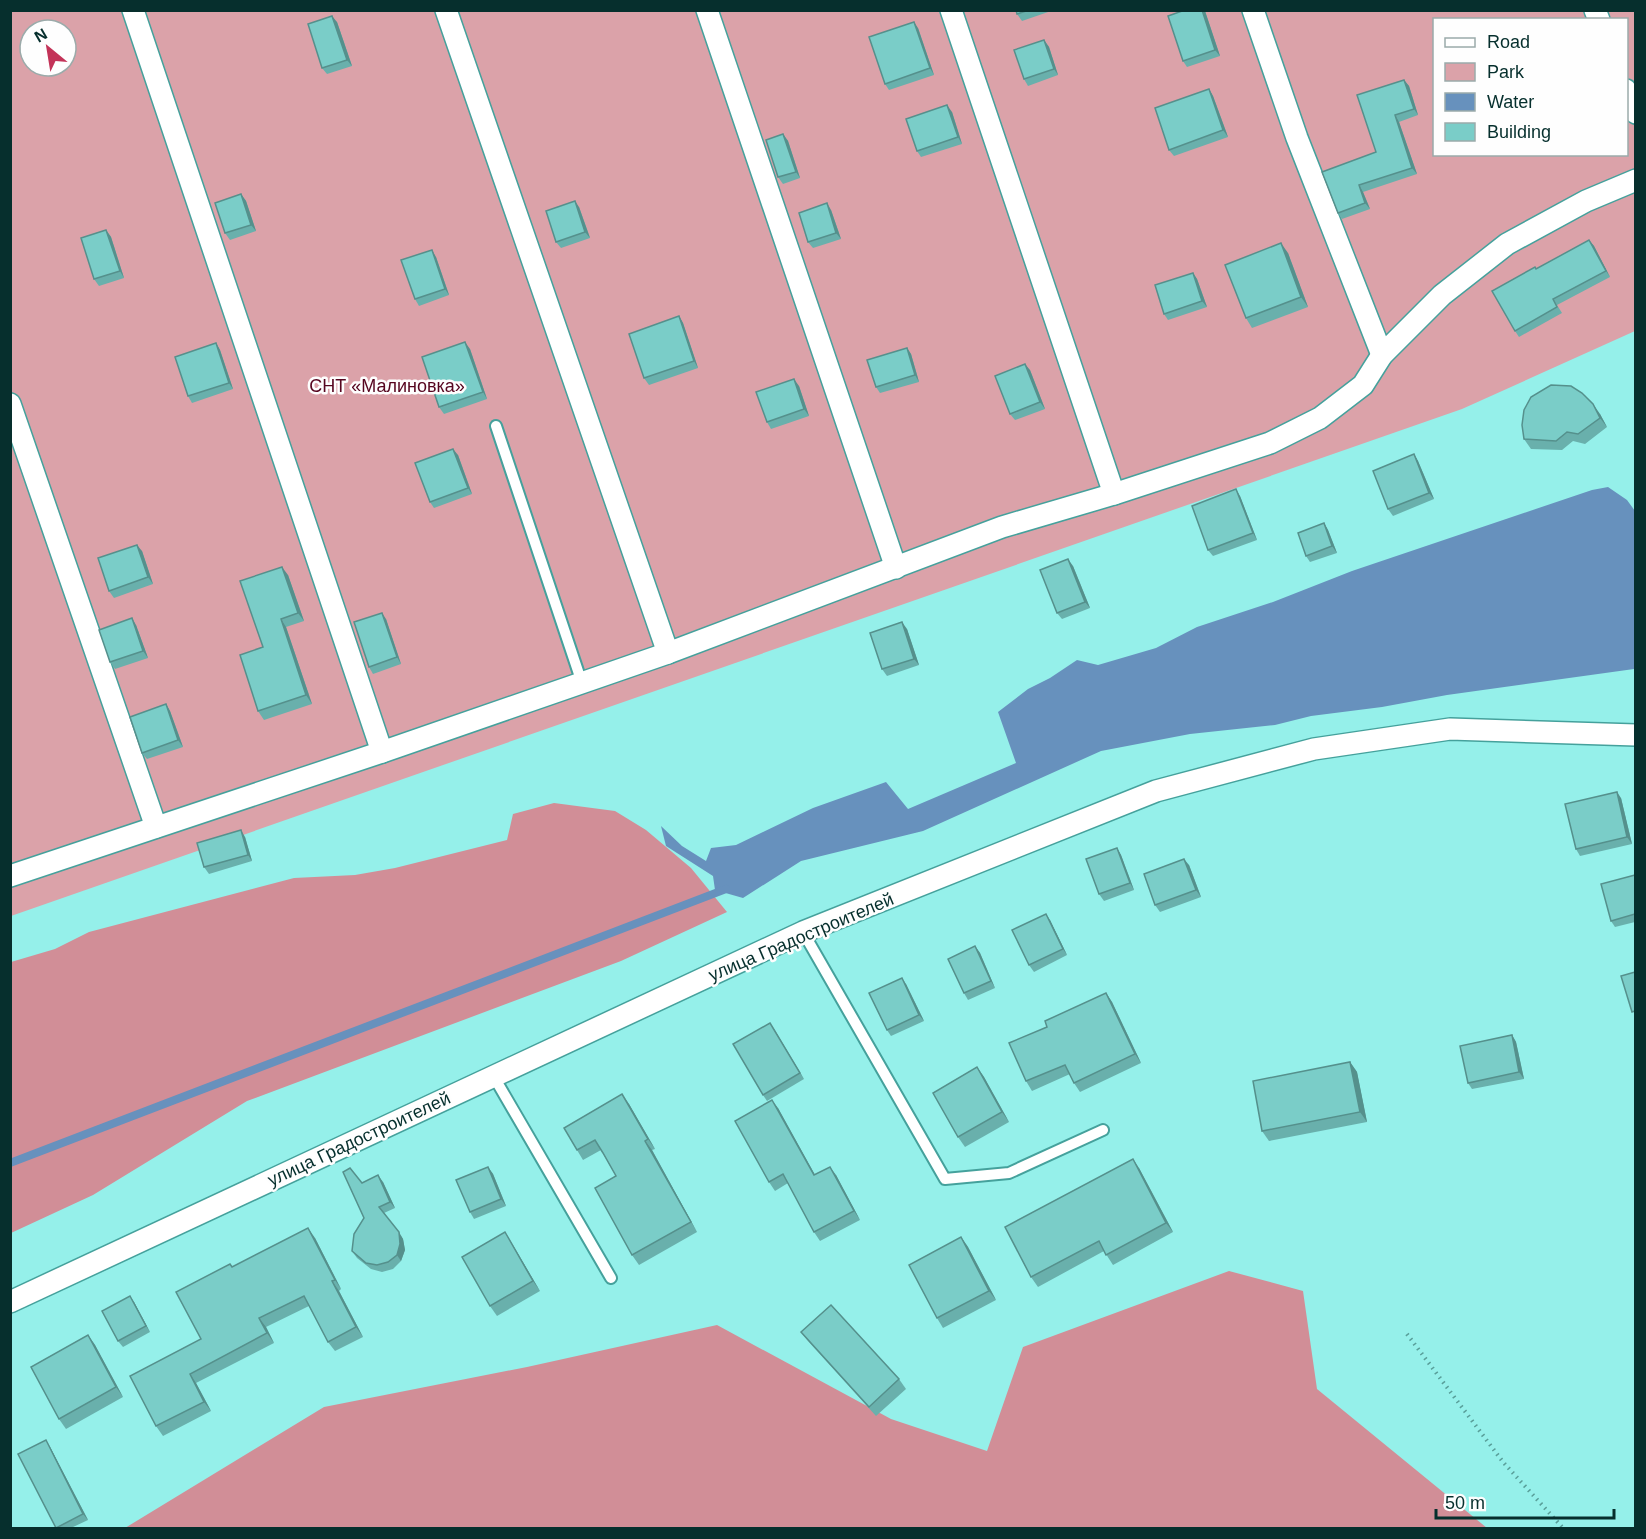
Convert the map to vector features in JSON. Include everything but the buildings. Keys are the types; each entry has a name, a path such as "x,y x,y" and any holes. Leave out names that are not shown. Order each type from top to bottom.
{"street":[{"path":"133,10 382,752"},
{"path":"447,10 668,653"},
{"path":"707,10 896,568"},
{"path":"951,10 1114,494"},
{"path":"1253,10 1298,138 1382,355"},
{"path":"1628,95 1635,113"},
{"path":"10,876 382,752 668,653 1002,527 1114,494 1270,443 1320,418 1363,385 1382,355 1442,295 1507,244 1586,201 1635,180"},
{"path":"10,404 156,827"},
{"name":"улица Градостроителей","path":"10,1302 803,932 1156,791 1314,749 1450,729 1635,735"}],"lane":[{"path":"496,426 582,683"},
{"path":"803,932 945,1179 1009,1173 1103,1130"},
{"path":"494,1077 611,1278"}],"path":[{"path":"1407,1334 1503,1462 1563,1528"}],"green space":[{"name":"СНТ «Малиновка»","path":"10,11 1635,11 1635,331 1462,409 11,916"}],"shaded area":[{"path":"554,803 615,811 646,830 691,868 727,912 621,961 247,1101 93,1195 11,1233 11,962 55,949 89,932 294,878 355,875 395,868 507,840 513,814"},
{"path":"1229,1271 1303,1291 1317,1389 1487,1528 125,1528 324,1407 527,1367 717,1325 891,1419 987,1451 1023,1347"}],"water":[{"path":"1608,487 1627,500 1635,511 1634,669 1311,716 1275,725 1190,734 1101,751 923,831 801,861 743,898 715,890 713,876 666,846 661,826 682,846 706,861 711,848 736,845 813,808 886,782 908,809 1016,763 998,712 1028,689 1077,660 1098,665 1156,648 1197,627 1273,602 1352,571 1592,490"}],"waterway":[{"path":"10,1163 726,889"}]}
